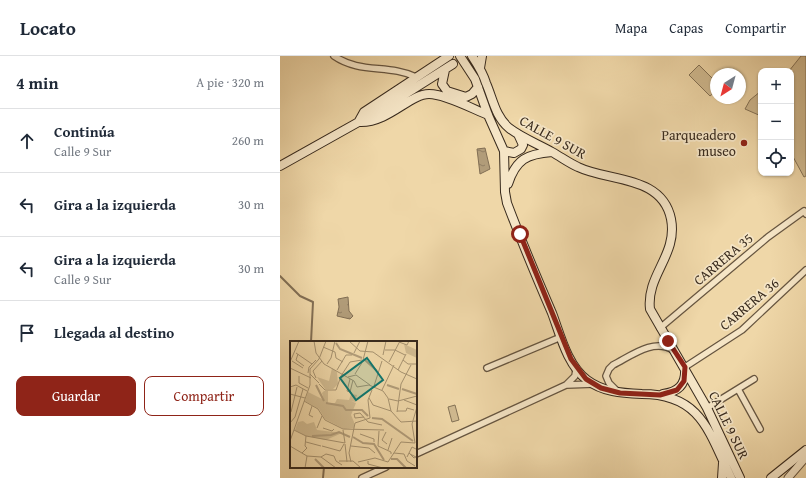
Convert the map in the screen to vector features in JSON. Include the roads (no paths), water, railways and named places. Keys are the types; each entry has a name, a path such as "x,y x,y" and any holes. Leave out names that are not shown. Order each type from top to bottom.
{"main road":[{"path":"358,122 364,112 449,56"},
{"name":"CALLE 9 SUR","path":"460,56 475,79 488,115 504,151 505,192 513,218 561,337 576,368 586,379 594,384 620,393 660,395 680,401 692,408 704,424 723,462 738,478"},
{"name":"CALLE 9 SUR","path":"472,56 480,68 498,115 503,122 518,134 583,169 637,182 653,192 666,206 671,217 672,241 667,256 651,290 649,300 650,309 660,328 685,367 707,408 738,478"},
{"path":"480,68 482,56"},
{"path":"280,166 358,122 453,64"},
{"path":"445,70 442,84 447,91 466,97 472,94 478,87"},
{"path":"358,122 369,122 385,116 418,98 429,94 445,98 488,115"},
{"path":"504,151 514,153 521,150 523,145 518,134"},
{"path":"505,192 510,176 520,162 531,155 552,152"},
{"path":"660,395 672,393 682,386 685,376 685,367"},
{"path":"771,478 806,450"},
{"path":"722,478 723,462"}],"street":[{"path":"334,56 345,63 354,66 392,70 416,77"},
{"name":"CARRERA 35","path":"660,328 768,237 805,213"},
{"name":"CARRERA 36","path":"685,367 742,330 806,270"},
{"path":"487,368 561,337"},
{"path":"620,393 609,384 606,376 609,369 614,365 652,346 667,346 675,351"},
{"path":"417,454 566,385 575,376 576,368"},
{"path":"707,408 754,379"},
{"path":"566,385 594,384"},
{"path":"738,389 760,429"},
{"path":"788,478 806,457"},
{"path":"363,478 384,468"}],"water":[{"path":"485,148 490,169 480,174 477,149"},
{"path":"348,297 349,311 353,316 350,319 337,316 339,307 338,299"}],"waterway":[{"path":"280,276 300,296 313,302 311,341"},
{"path":"323,478 324,468"}],"place":[{"name":"Parqueadero museo","path":"744,143"}]}
